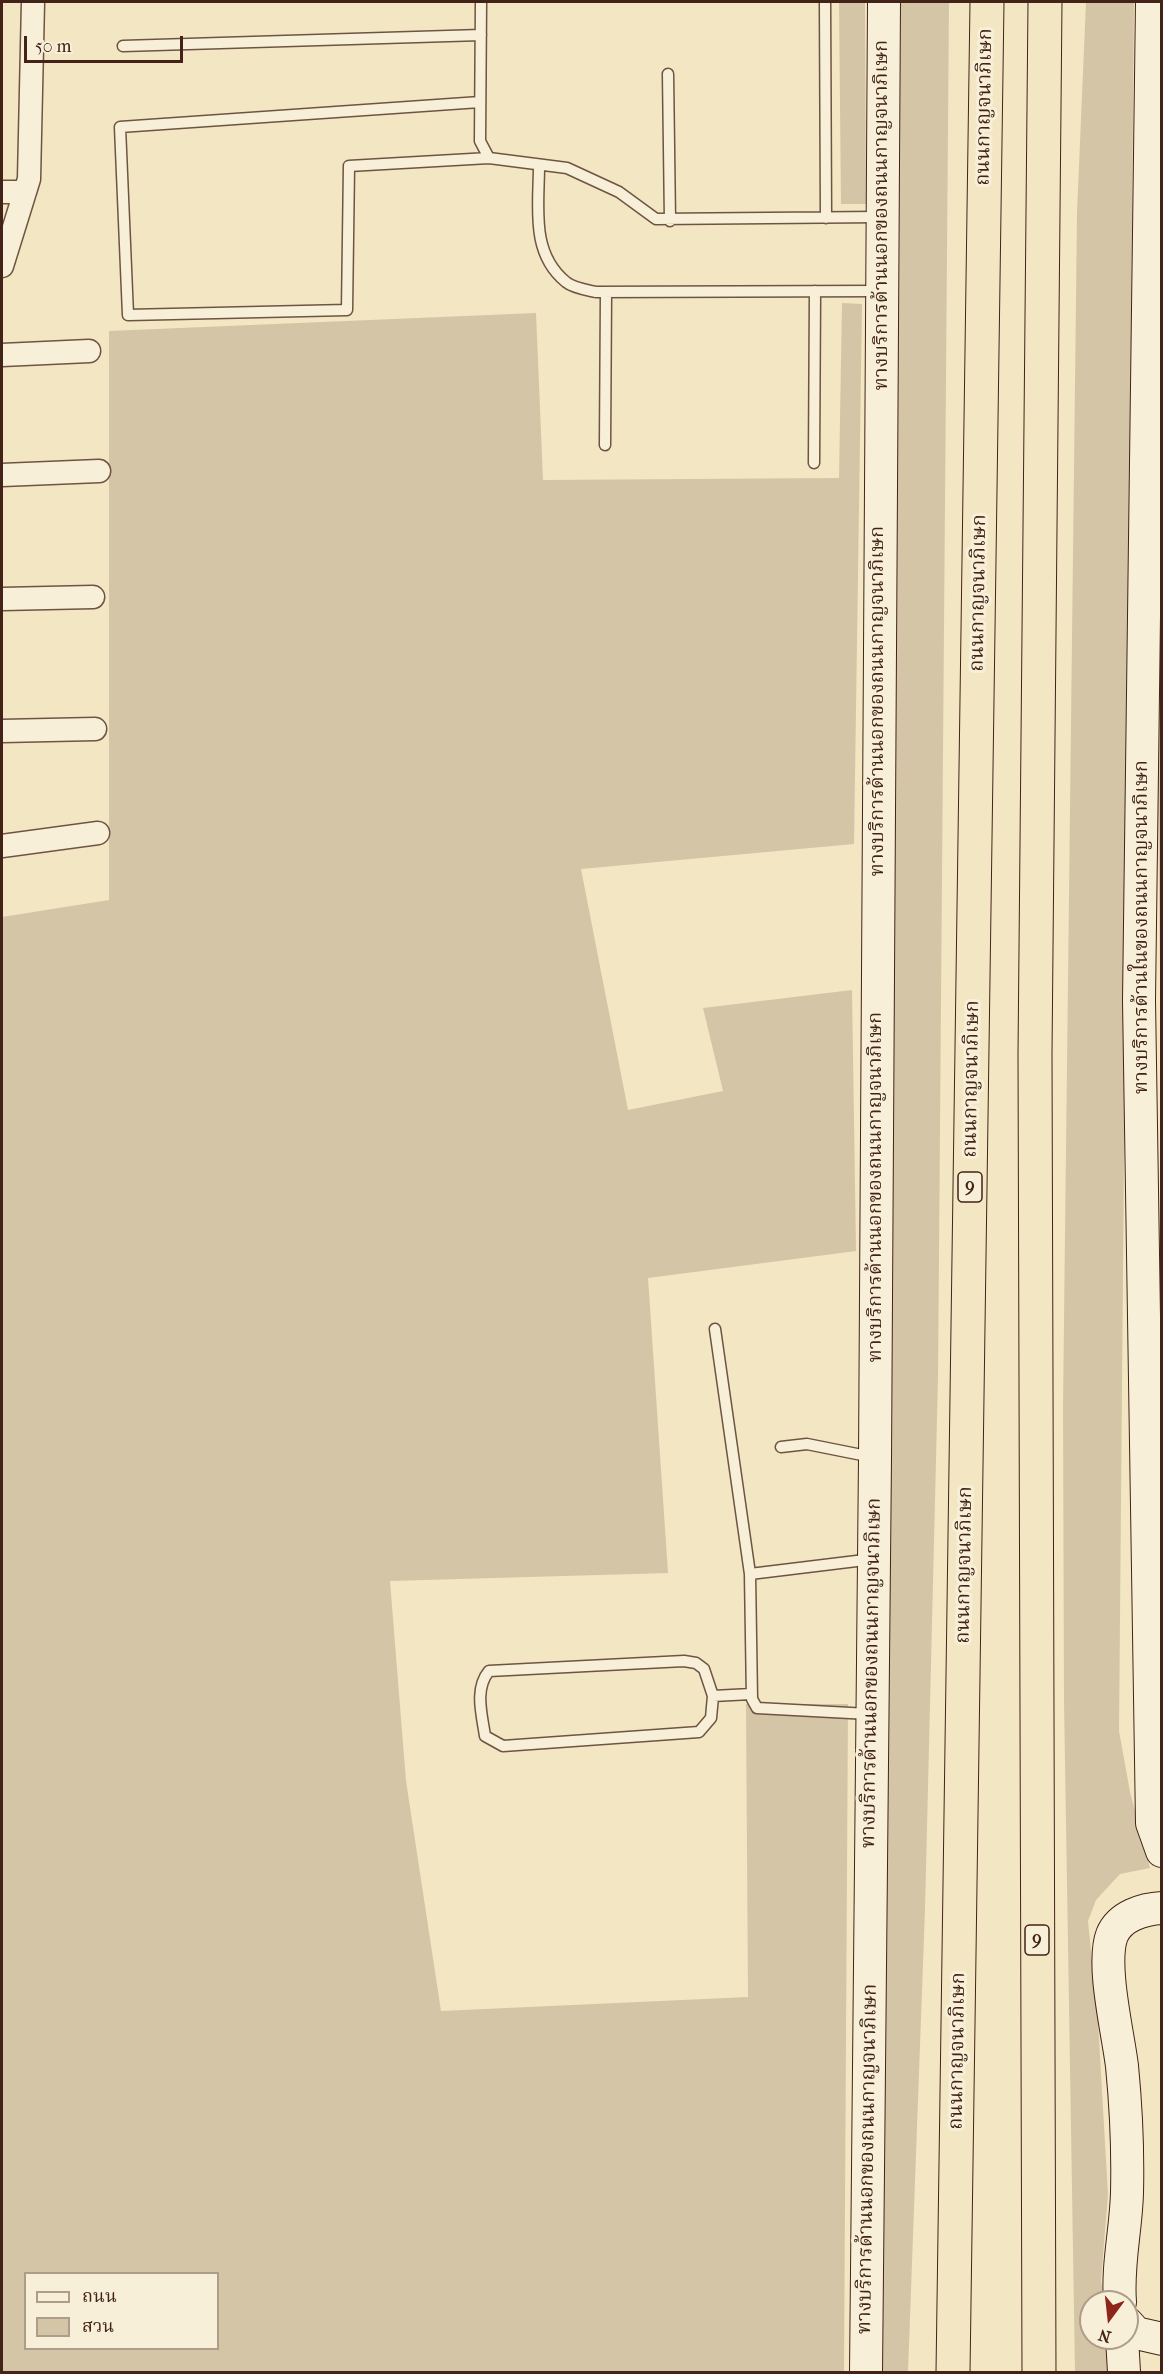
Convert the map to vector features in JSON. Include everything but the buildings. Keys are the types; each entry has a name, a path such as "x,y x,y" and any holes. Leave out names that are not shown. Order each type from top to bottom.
{"highway":[{"name":"ถนนกาญจนาภิเษก","path":"953,2373 987,2"},
{"name":"9","path":"1039,2373 1035,1053 1045,2"}],"main road":[{"name":"ทางบริการด้านนอกของถนนกาญจนาภิเษก","path":"866,2373 875,1458 884,2"},
{"name":"ทางบริการด้านในของถนนกาญจนาภิเษก","path":"1152,2 1156,65 1139,1000 1156,1643 1152,1823 1161,1851"},
{"path":"1120,2290 1119,2264 1127,2194 1122,2068 1109,1953 1113,1933 1121,1922 1134,1914 1161,1908"},
{"path":"1139,2334 1161,2339"},
{"path":"1123,2350 1124,2373"}],"street":[{"path":"2,266 29,179 33,2"},
{"path":"2,192 25,192"},
{"path":"2,354 88,351"},
{"path":"2,475 99,471"},
{"path":"2,599 93,597"},
{"path":"2,731 95,729"},
{"path":"2,846 98,833"}],"lane":[{"path":"481,2 480,141 489,158"},
{"path":"825,2 826,218"},
{"path":"123,46 481,35"},
{"path":"668,74 670,221"},
{"path":"480,102 120,128 128,315 347,310 349,166 489,158 567,168 619,192 656,219 670,221 882,216"},
{"path":"539,165 538,236 546,260 567,284 606,293 882,290"},
{"path":"814,463 815,291"},
{"path":"605,445 606,293"},
{"path":"715,1329 750,1574 751,1694 757,1708 872,1714"},
{"path":"781,1447 807,1444 875,1458"},
{"path":"750,1574 873,1559"},
{"path":"684,1661 696,1663 704,1669 713,1696 711,1718 699,1732 503,1746 485,1736 480,1697 484,1677 489,1671 684,1661"},
{"path":"713,1696 751,1694"}],"green space":[{"path":"839,2 865,2 866,204 841,204"},
{"path":"894,2 949,2 938,1377 925,1909 908,2372 873,2372"},
{"path":"1086,2 1134,2 1119,1731 1130,1792 1150,1868 1120,1874 1096,1900 1088,1921 1098,2021 1108,2195 1101,2280 1102,2290 1079,2290 1079,2350 1108,2350 1109,2372 1075,2372 1064,1700 1063,1406 1077,213"},
{"path":"842,303 862,304 854,844 581,869 628,1110 723,1091 703,1008 852,990 856,1251 648,1278 668,1573 390,1581 406,1781 441,2011 748,1997 746,1704 848,1704 844,2372 2,2372 2,917 109,900 109,331 536,313 543,480 839,478"},
{"path":"1161,517 1161,1074 1156,594"}]}
